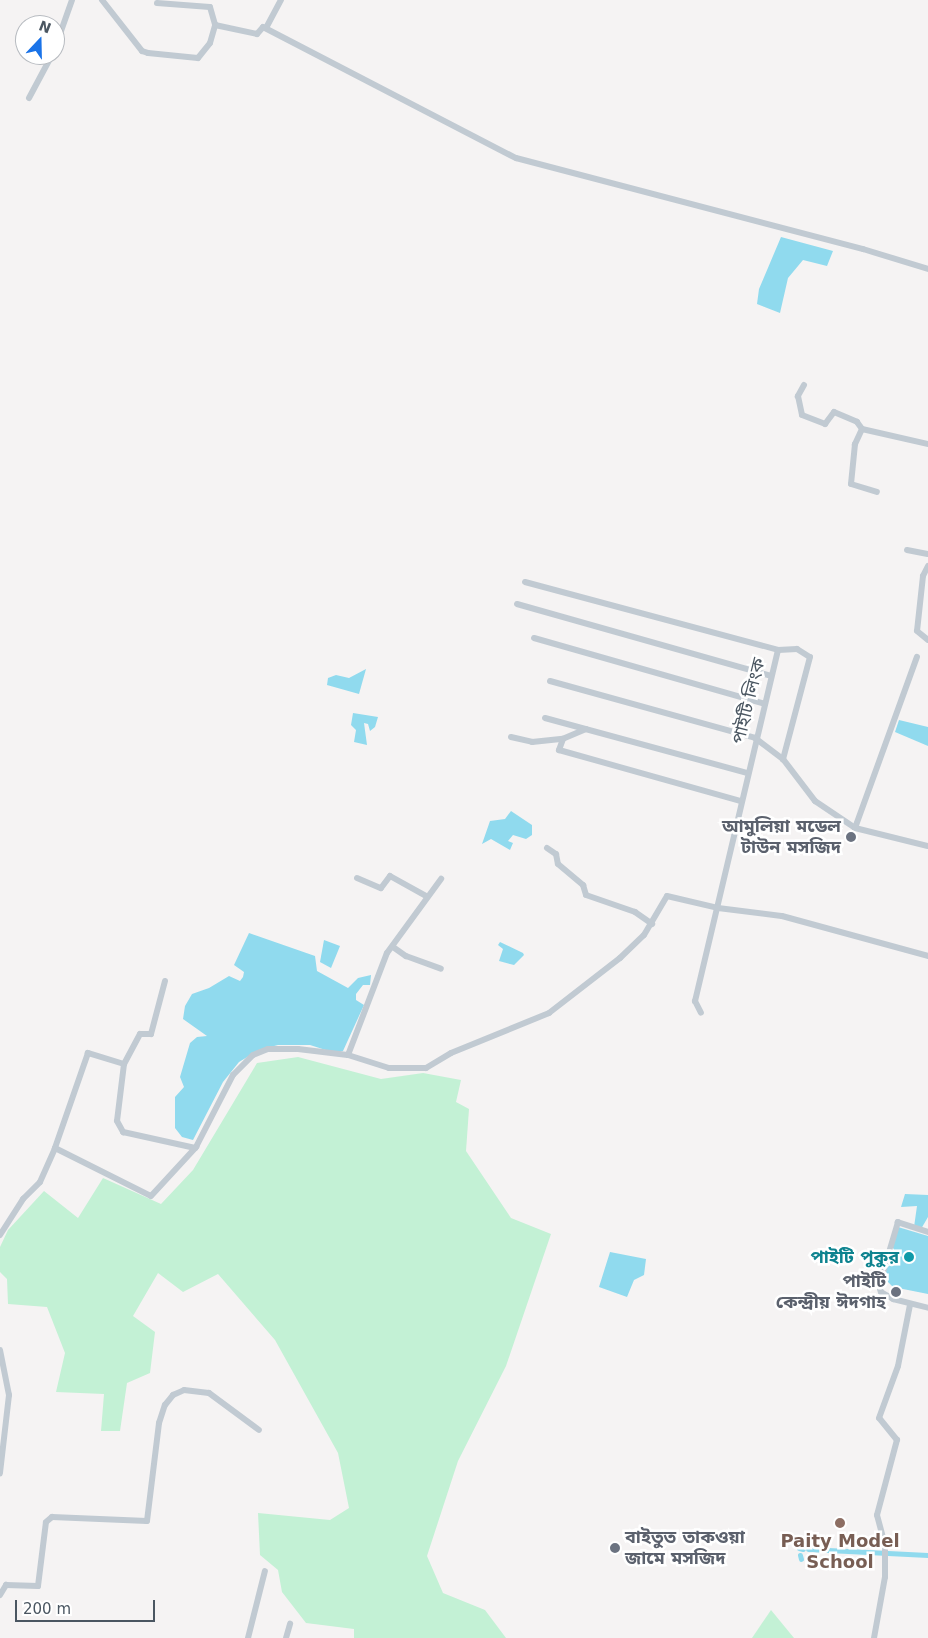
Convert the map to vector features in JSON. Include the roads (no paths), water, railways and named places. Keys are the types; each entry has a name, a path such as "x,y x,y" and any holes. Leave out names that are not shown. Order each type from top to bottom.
{"street":[{"path":"65,20 72,0"},
{"path":"102,0 142,51 198,58 210,43 216,25 210,7 157,2"},
{"path":"266,28 281,0"},
{"path":"216,25 257,34 263,27 266,28 516,158 863,249 928,269"},
{"path":"29,98 47,65"},
{"path":"804,386 798,396 802,415 825,424 834,412 857,422 862,429 928,444"},
{"path":"862,429 855,444 852,484 877,492"},
{"path":"907,550 928,554"},
{"path":"928,566 923,576 917,631 928,640"},
{"name":"পাইটি লিংক","path":"525,582 778,650 755,738 718,908 695,1001 702,1014"},
{"path":"517,604 772,676"},
{"path":"534,638 765,704"},
{"path":"778,650 797,649 810,657 783,759"},
{"path":"855,828 917,657"},
{"path":"550,681 755,738 783,759 815,801 855,828 928,846"},
{"path":"546,718 748,773"},
{"path":"512,737 532,742 563,739 586,729"},
{"path":"563,739 559,750 741,801"},
{"path":"547,848 556,854 558,864 583,885 586,895 635,912 652,924"},
{"path":"357,878 381,888 390,876 426,896"},
{"path":"348,1055 381,966 426,896 441,878"},
{"path":"55,1148 151,1196 195,1148 233,1075 253,1054 277,1049 348,1055 389,1068 426,1068 451,1054 549,1013 620,958 652,924 667,896 718,908 782,916 928,956"},
{"path":"393,947 406,956 442,969"},
{"path":"165,981 150,1034 140,1034 124,1064 117,1121 123,1132 195,1148"},
{"path":"0,1235 24,1199 40,1182 55,1148 88,1053 124,1064"},
{"path":"928,1232 898,1222 879,1286 881,1292 910,1305 928,1308"},
{"path":"874,1638 885,1578 885,1545 877,1515 897,1440 879,1418 898,1366 910,1305"},
{"path":"0,1350 10,1395 0,1473"},
{"path":"0,1595 6,1585 38,1586 46,1522 52,1517 147,1521 159,1423 165,1405 172,1395 184,1390 208,1393 258,1430"},
{"path":"248,1638 265,1571"},
{"path":"286,1638 290,1624"}],"water":[{"path":"781,237 833,251 827,266 803,260 788,278 780,313 757,304 759,289"},
{"path":"366,669 359,694 327,685 328,678 336,675 349,678"},
{"path":"353,713 378,717 375,727 370,731 368,724 364,723 367,745 354,742 356,730 351,725"},
{"path":"899,720 928,727 928,746 895,732"},
{"path":"511,811 532,825 532,835 526,839 513,835 508,841 513,843 510,850 491,839 482,844 490,821 505,819"},
{"path":"249,933 315,956 317,971 348,988 358,978 371,975 370,985 363,985 356,994 356,1000 364,1005 343,1051 335,1053 310,1045 278,1045 259,1050 239,1062 223,1082 193,1140 182,1137 175,1128 175,1097 184,1087 180,1077 190,1043 197,1037 207,1036 183,1019 185,1006 192,994 209,988 229,976 240,981 244,972 234,965"},
{"path":"324,940 340,946 331,968 320,962"},
{"path":"500,942 524,955 514,965 499,961 503,949 498,945"},
{"path":"905,1194 928,1195 928,1217 921,1229 914,1227 917,1206 901,1207"},
{"name":"পাইটি পুকুর","path":"898,1227 928,1236 928,1294 893,1287 884,1278"},
{"path":"610,1252 646,1259 644,1275 634,1280 627,1297 599,1287"}],"waterway":[{"path":"799,1548 803,1549"},
{"path":"808,1549 928,1555"},
{"path":"800,1555 801,1559"}],"place":[{"name":"আমুলিয়া মডেল টাউন মসজিদ","path":"851,837"},
{"name":"পাইটি পুকুর","path":"909,1257"},
{"name":"পাইটি কেন্দ্রীয় ঈদগাহ","path":"896,1292"},
{"name":"Paity Model School","path":"840,1523"},
{"name":"বাইতুত তাকওয়া জামে মসজিদ","path":"615,1548"}]}
